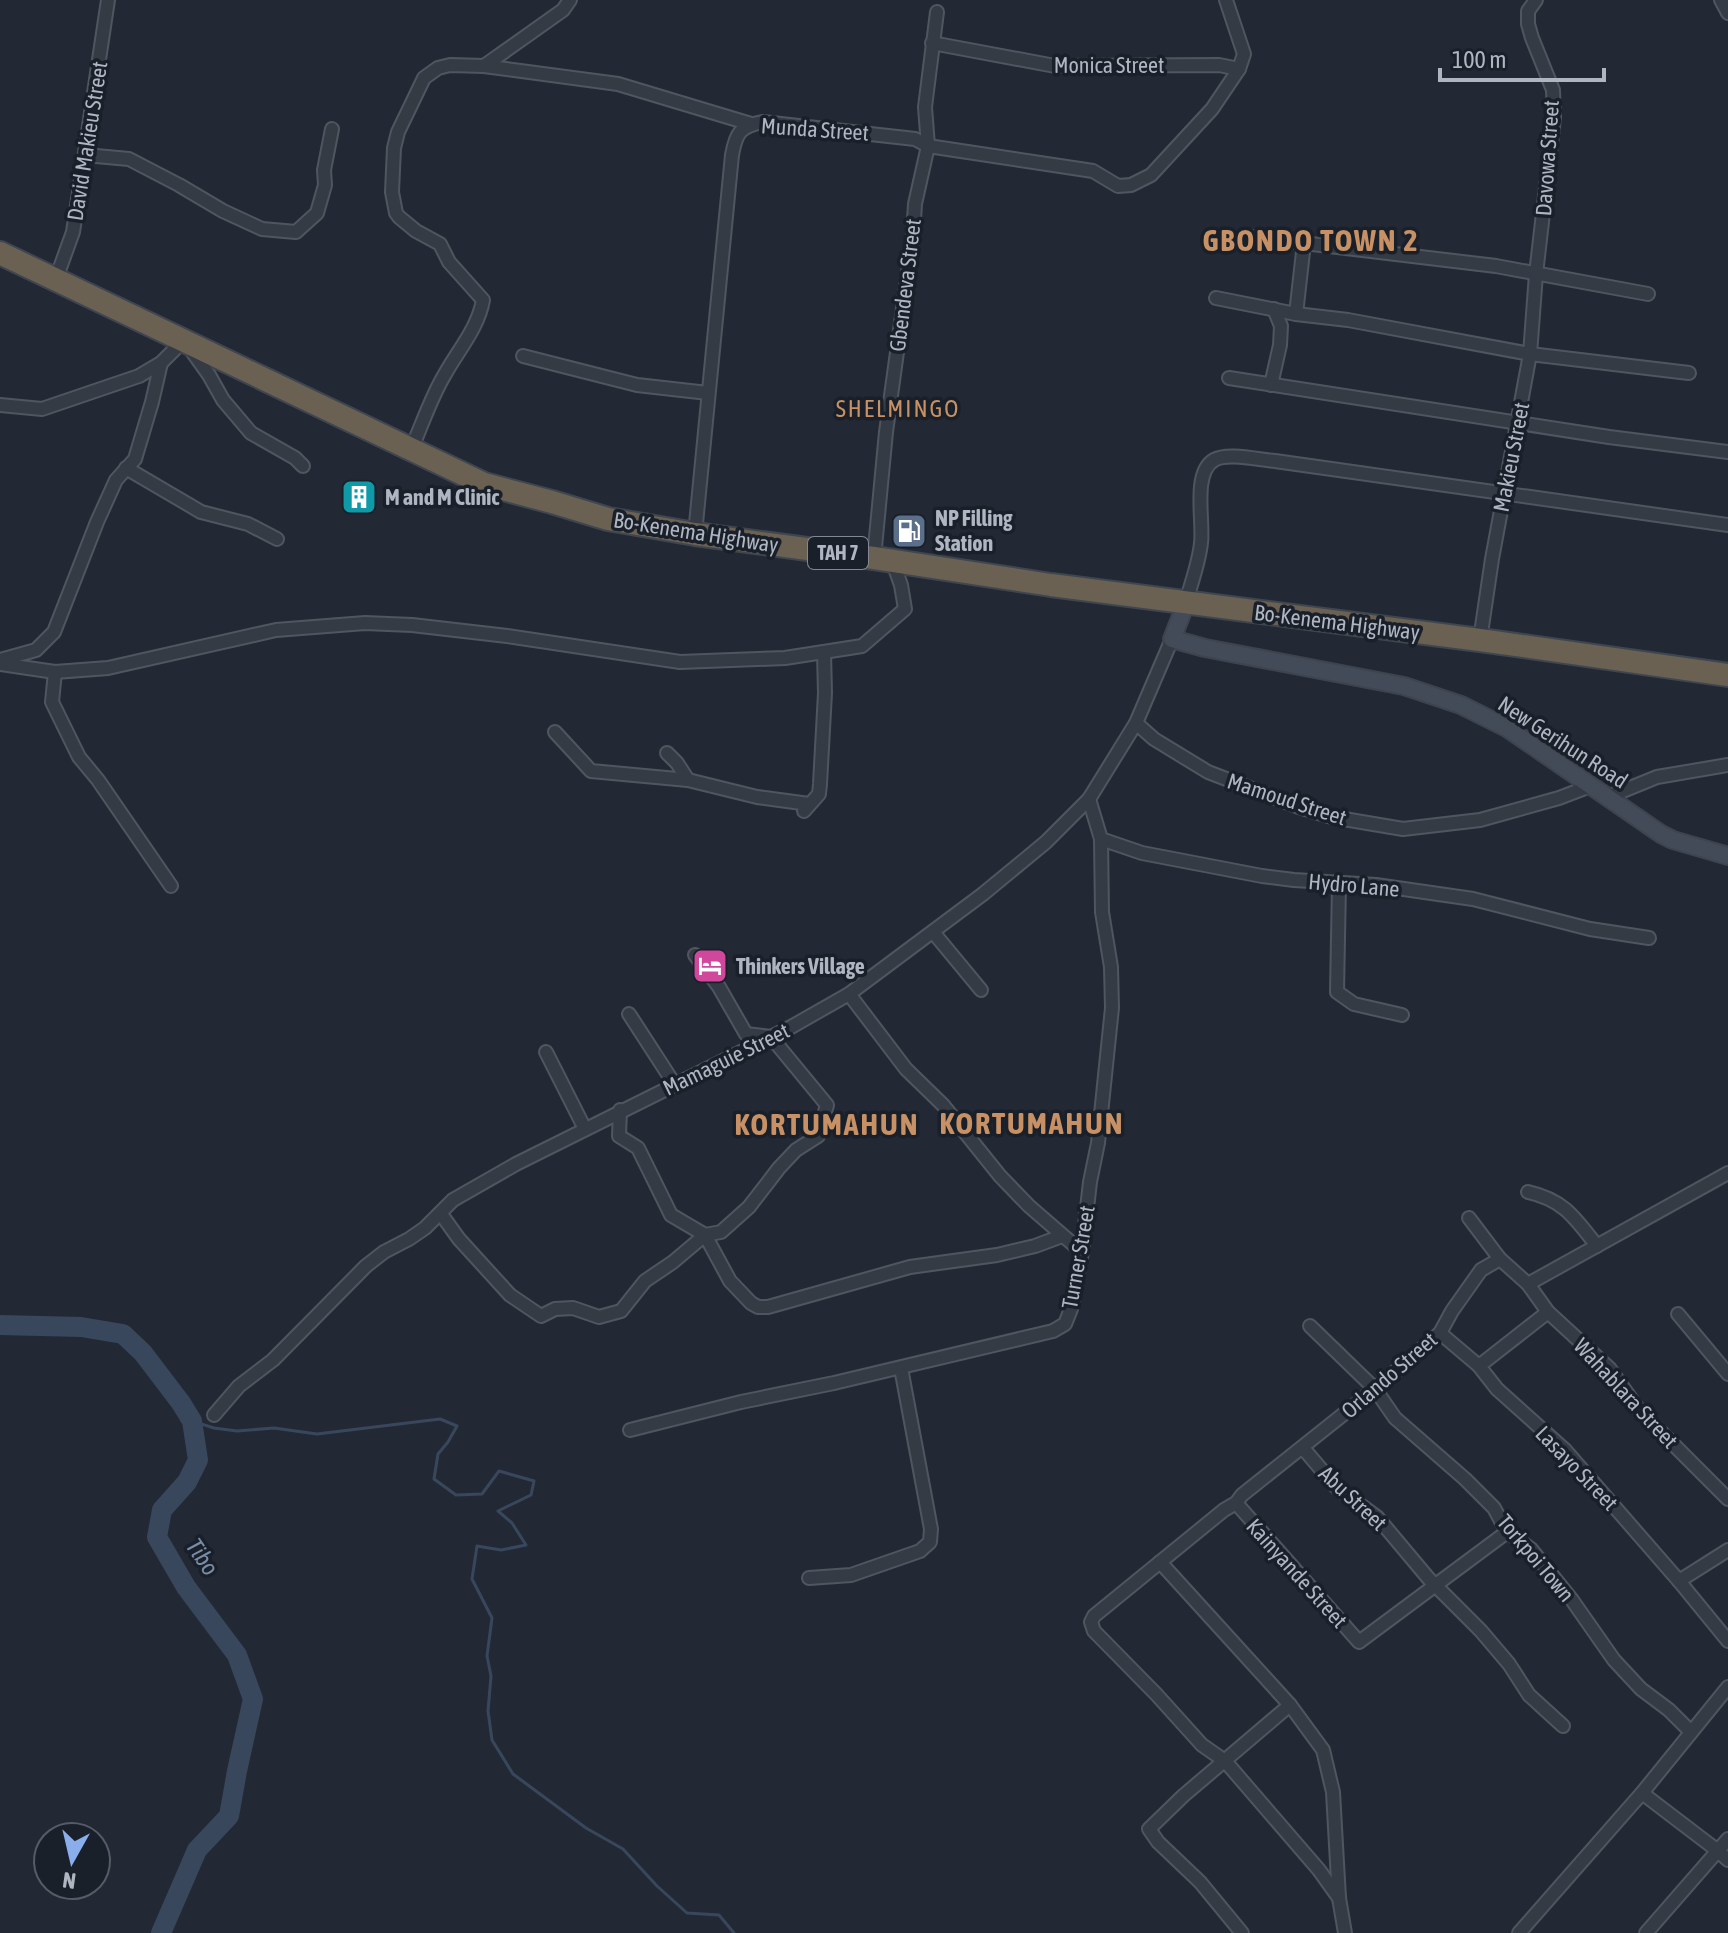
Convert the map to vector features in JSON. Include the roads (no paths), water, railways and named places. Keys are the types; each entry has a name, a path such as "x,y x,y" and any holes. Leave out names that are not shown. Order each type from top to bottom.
{"highway":[{"name":"Bo-Kenema Highway","path":"0,253 484,484 608,519 1051,585 1728,675"}],"street":[{"name":"David Makieu Street","path":"56,279 73,232 108,0"},
{"path":"484,66 563,10 570,0"},
{"path":"1226,0 1244,54 1239,69"},
{"name":"Davowa Street","path":"1536,0 1528,11 1528,24 1553,90 1554,118 1536,274"},
{"path":"1721,0 1728,13"},
{"name":"Gbendeva Street","path":"883,559 886,432 915,204 928,146 925,107 937,12"},
{"name":"Monica Street","path":"932,43 1055,66 1219,65 1239,69"},
{"path":"411,450 444,376 481,312 483,300 449,262 440,244 416,231 396,213 392,192 394,148 398,132 424,78 438,68 450,65 484,66 618,84 751,124"},
{"name":"Munda Street","path":"695,534 732,155 735,139 745,127 763,122 915,139 928,146 1093,171 1118,186 1131,185 1151,175 1212,109 1239,69"},
{"path":"85,155 129,159 262,229 296,232 317,213 325,185 324,170 332,129"},
{"path":"1245,236 1496,266 1648,294"},
{"path":"1296,314 1304,243"},
{"name":"Makieu Street","path":"1480,640 1530,354 1536,274"},
{"path":"1216,298 1530,354 1689,373"},
{"path":"1271,385 1281,326 1274,309"},
{"path":"0,405 42,409 139,376 161,363 184,340 223,400 251,433 295,458 303,466"},
{"path":"523,356 637,385 708,393"},
{"path":"0,662 36,650 54,632 116,480 135,459 161,363"},
{"path":"1229,378 1609,437 1728,452"},
{"path":"1172,639 1186,603 1202,541 1200,504 1204,469 1213,460 1226,457 1275,461 1728,525"},
{"path":"126,468 201,512 248,524 277,539"},
{"path":"0,662 55,672 108,668 276,630 365,623 494,635 680,662 785,658 862,646 905,609 901,585 883,559"},
{"name":"Mamaguie Street","path":"214,1415 239,1386 273,1360 366,1266 425,1228 453,1200 502,1171 771,1037 849,994 983,894 1046,842 1089,799 1136,723 1172,639"},
{"name":"New Gerihun Road","path":"1172,639 1404,686 1461,705 1507,728 1661,834 1728,856"},
{"path":"555,732 591,771 688,780 806,808 819,794 825,693 824,652"},
{"path":"55,672 52,702 79,757 171,886"},
{"name":"Mamoud Street","path":"1136,723 1154,739 1208,772 1332,817 1403,829 1480,820 1593,785"},
{"path":"667,753 688,780"},
{"path":"1608,797 1657,777 1728,765"},
{"path":"1089,799 1101,839"},
{"name":"Hydro Lane","path":"1101,839 1142,853 1224,869 1294,880 1376,885 1473,899 1590,929 1649,938"},
{"name":"Turner Street","path":"630,1430 1053,1331 1065,1324 1082,1252 1098,1143 1112,1008 1111,967 1102,912 1101,839"},
{"path":"1339,883 1337,992 1354,1004 1402,1015"},
{"path":"933,932 981,990"},
{"path":"441,1214 459,1239 510,1295 541,1316 555,1309 573,1308 599,1317 621,1311 645,1281 705,1235 721,1232 749,1207 796,1150 818,1136 827,1105 771,1037 746,1034 719,987 695,955"},
{"path":"849,994 906,1069 943,1105 1000,1176 1082,1252"},
{"path":"629,1014 675,1085"},
{"path":"546,1052 585,1129"},
{"path":"620,1110 619,1136 638,1148 671,1215 705,1235 730,1281 758,1307 768,1307 910,1267 997,1255 1062,1236"},
{"path":"1469,1218 1500,1259 1528,1284 1728,1173"},
{"path":"1528,1192 1545,1196 1567,1209 1597,1246"},
{"name":"Orlando Street","path":"1225,1761 1202,1745 1094,1631 1091,1622 1094,1616 1236,1503 1440,1333 1481,1270 1500,1259"},
{"name":"Wahablara Street","path":"1528,1284 1548,1312 1610,1369 1639,1410 1728,1499"},
{"path":"1479,1366 1548,1312"},
{"path":"1678,1314 1728,1374"},
{"name":"Torkpoi Town","path":"1310,1326 1375,1389 1395,1418 1494,1508 1507,1532 1531,1549 1614,1660 1641,1689 1691,1732"},
{"name":"Lasayo Street","path":"1440,1333 1479,1366 1497,1389 1565,1450 1728,1641"},
{"path":"809,1578 851,1575 920,1551 930,1542 931,1529 901,1368"},
{"name":"Abu Street","path":"1303,1448 1337,1488 1377,1517 1435,1585 1481,1631 1509,1664 1529,1695 1563,1726"},
{"name":"Kainyande Street","path":"1236,1503 1359,1642 1435,1585"},
{"path":"1435,1585 1507,1532"},
{"path":"1679,1581 1728,1550"},
{"path":"1160,1562 1290,1705 1323,1750 1333,1792 1339,1898 1345,1933"},
{"path":"1519,1933 1642,1793 1728,1687"},
{"path":"1242,1933 1200,1882 1158,1842 1149,1829 1290,1705"},
{"path":"1225,1761 1319,1870 1339,1898"},
{"path":"1642,1793 1723,1855"},
{"path":"1646,1933 1723,1855 1728,1839"}],"waterway":[{"name":"Tibo","path":"0,1325 81,1327 123,1334 143,1353 192,1421 198,1460 187,1482 162,1510 157,1537 186,1587 237,1655 253,1699 229,1816 197,1850 161,1933"},
{"path":"192,1421 237,1431 274,1428 317,1434 440,1419 457,1426 438,1454 434,1479 456,1495 482,1494 499,1471 534,1481 531,1495 498,1511 512,1523 526,1545 501,1550 477,1546 472,1579 492,1618 487,1656 491,1676 488,1711 492,1740 513,1774 586,1828 623,1849 687,1913 719,1915 734,1933"}],"place":[{"name":"M and M Clinic","path":"359,497"},
{"name":"NP Filling Station","path":"909,531"},
{"name":"Thinkers Village","path":"710,966"}],"district":[{"name":"GBONDO TOWN 2","path":"1311,241"},
{"name":"SHELMINGO","path":"898,409"},
{"name":"KORTUMAHUN","path":"1032,1124"},
{"name":"KORTUMAHUN","path":"827,1125"}]}
